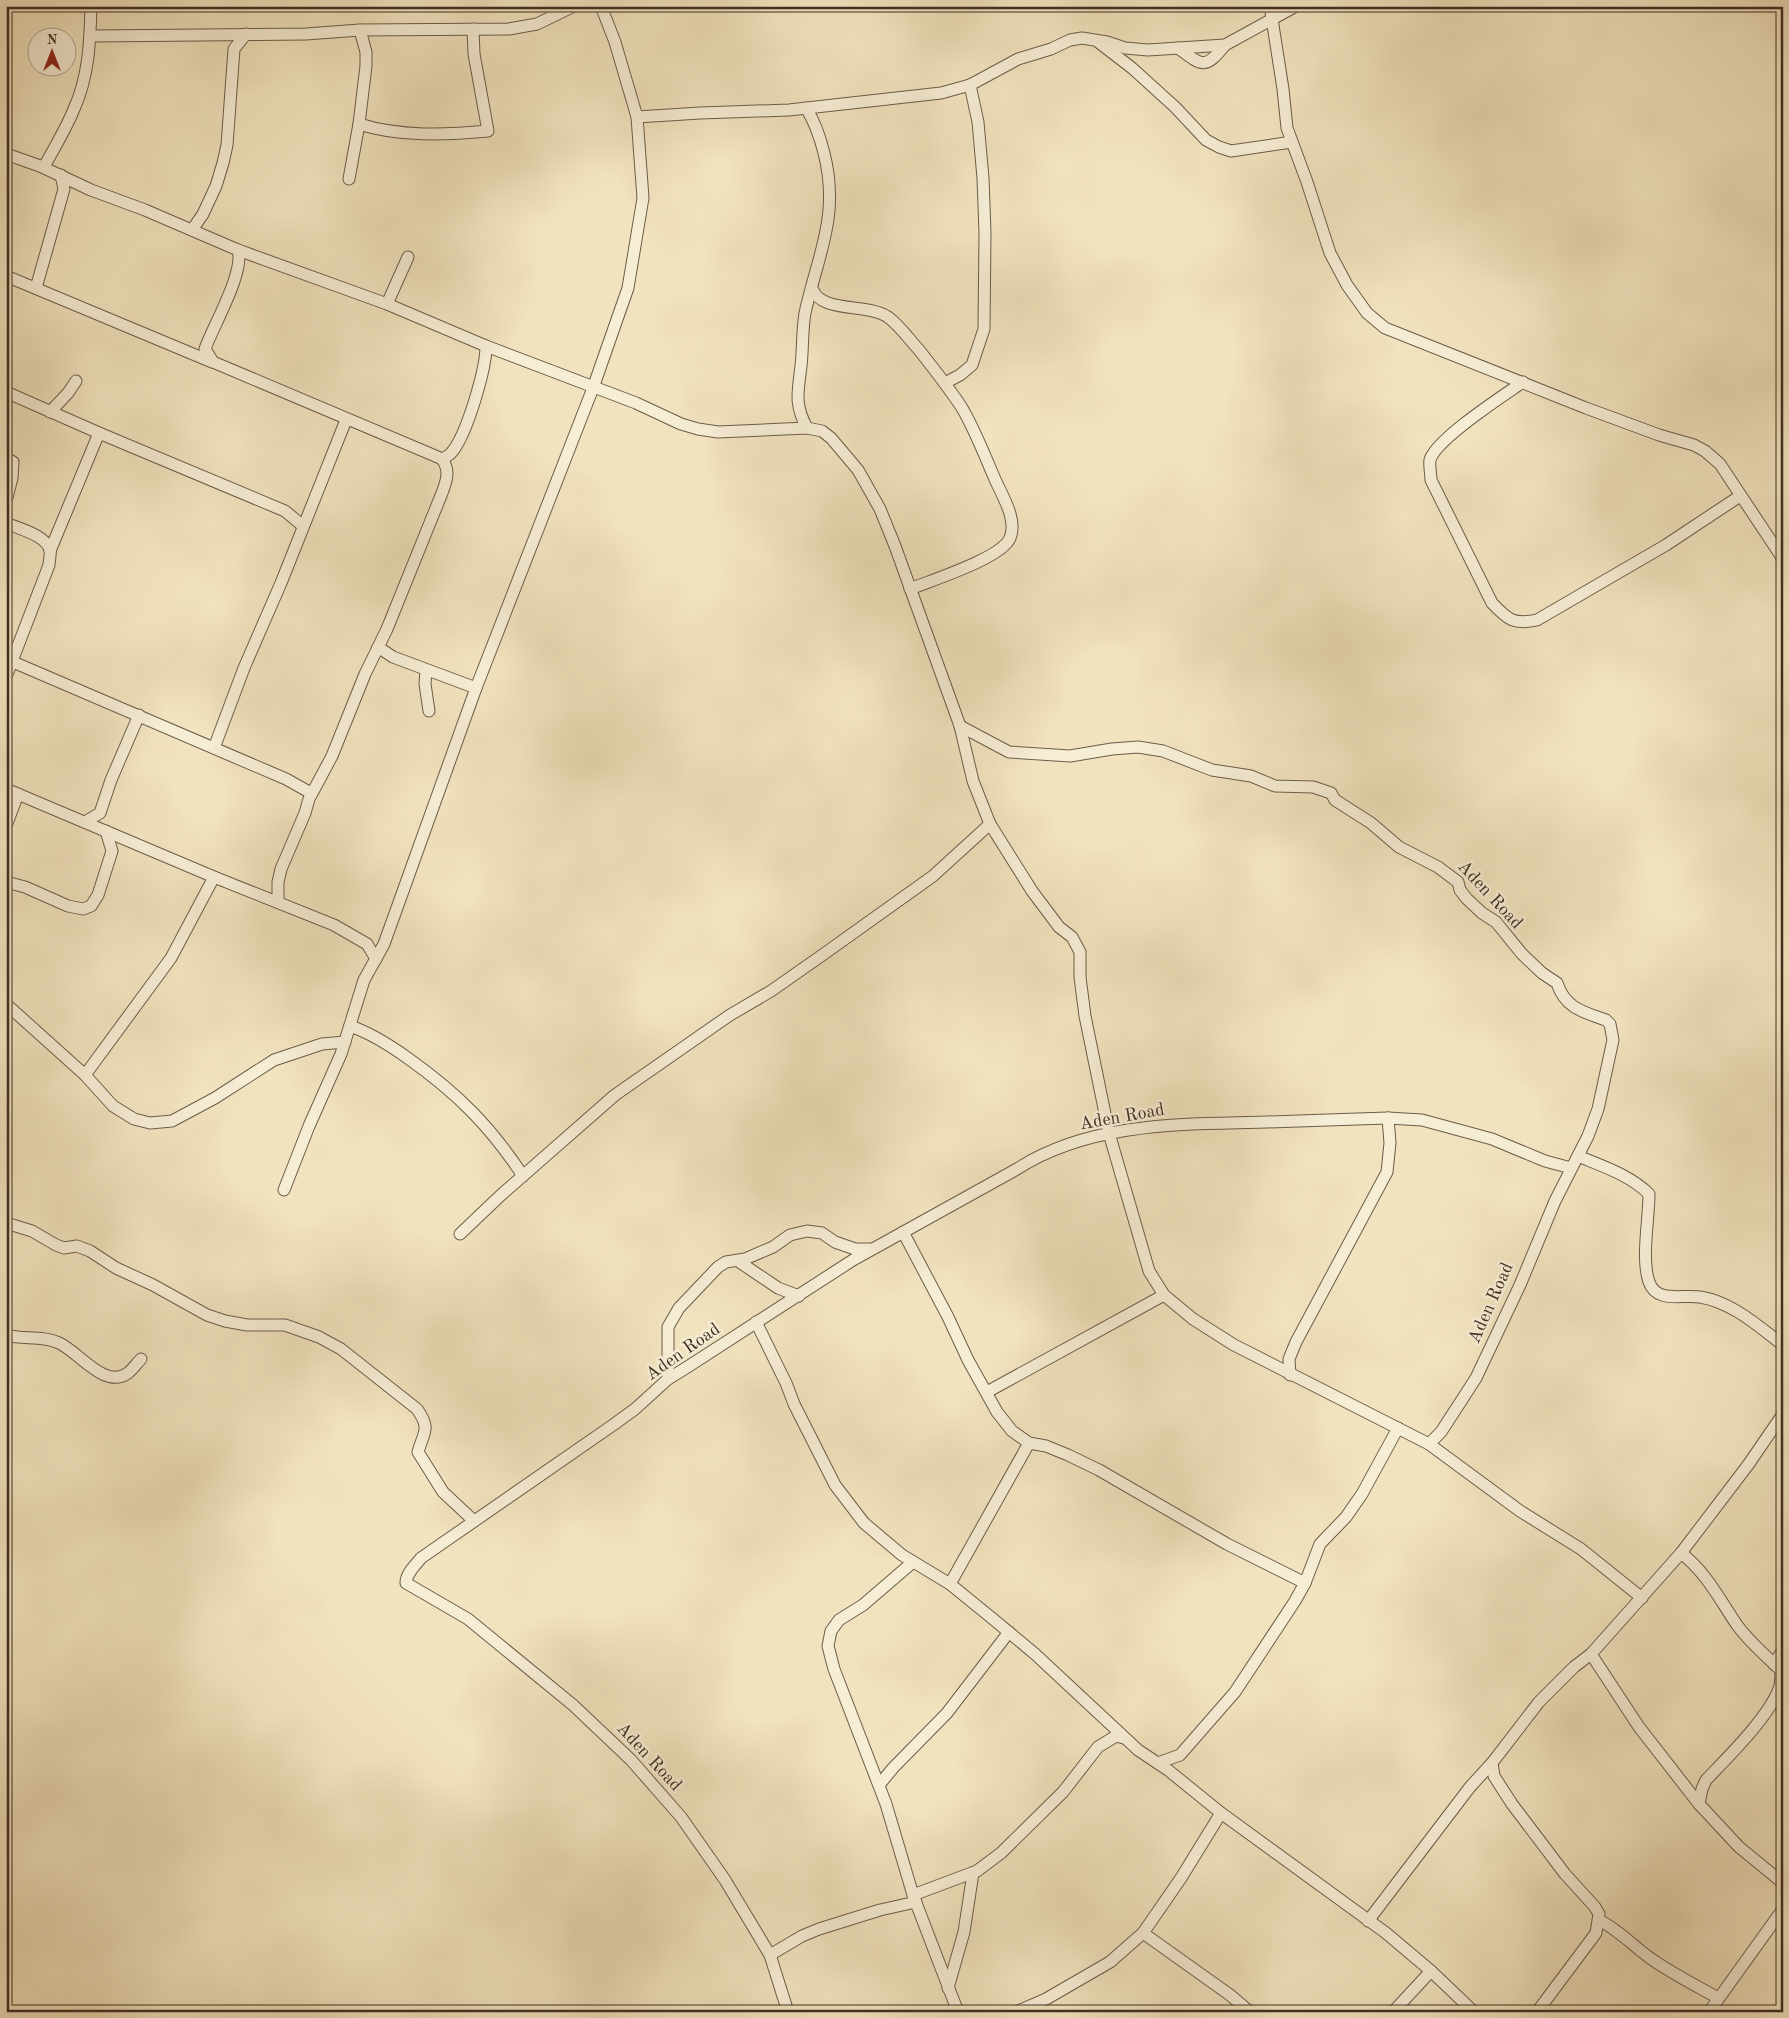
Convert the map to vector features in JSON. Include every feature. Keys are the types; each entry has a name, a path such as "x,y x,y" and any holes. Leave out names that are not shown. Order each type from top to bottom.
{"street":[{"path":"44,167 75,108 88,61 91,6"},
{"path":"90,36 306,34 360,30 509,29 537,24 574,6"},
{"path":"284,1190 345,1042 364,980 384,944 476,688 593,388 628,288 642,198 637,117 615,42 601,6"},
{"path":"1270,6 1284,89 1287,128 1330,253 1347,285 1366,313 1386,328 1659,435 1694,445 1705,451 1720,464 1783,559"},
{"path":"1178,48 1204,64 1212,61 1225,45 1296,6"},
{"path":"349,179 359,124 366,66 366,52 360,30"},
{"path":"359,124 376,129 417,133 488,131 474,54 473,30"},
{"path":"192,230 203,214 216,186 223,163 227,145 234,49 246,34"},
{"path":"637,117 806,108 941,92 970,85 1018,59 1051,49 1070,40 1082,38 1125,48 1148,50 1225,45"},
{"path":"1096,40 1132,68 1175,107 1206,140 1219,147 1231,151 1292,142"},
{"path":"944,383 960,376 972,365 980,343 985,314 983,284 985,233 981,148 978,122 970,85"},
{"path":"806,108 813,118 820,137 830,182 830,214 813,290 805,314 798,382 797,403 801,418 807,428"},
{"path":"6,154 44,167 91,190 238,250 387,304 486,346 636,403 681,424 718,432 807,428 822,431 831,438 858,470 880,510 960,726 973,781 990,824 1032,891 1059,927 1072,937 1080,952 1080,977 1085,1016 1108,1133 1149,1271 1164,1295 1193,1319 1234,1345 1429,1444 1520,1511 1582,1549 1642,1598"},
{"path":"36,288 64,189 61,176"},
{"path":"213,362 205,349 227,299 240,263 238,250"},
{"path":"387,304 408,257"},
{"path":"6,276 213,362 346,420 442,458 447,466 447,478 442,492 332,756 312,793 281,869 278,882 278,902"},
{"path":"813,290 818,299 826,303 873,310 886,316 910,340 962,409 979,441 1012,523 1012,530 1007,544 993,554 910,589"},
{"path":"442,458 452,452 468,419 483,371 486,346"},
{"path":"50,412 68,393 76,381"},
{"path":"1523,382 1436,449 1430,461 1431,480 1492,603 1508,619 1523,623 1537,620 1666,545 1740,496"},
{"path":"7,394 285,511 303,526"},
{"path":"214,748 244,668 346,420"},
{"path":"6,677 9,660 49,566 50,550 98,433"},
{"path":"6,458 13,462 12,478 6,501"},
{"path":"6,524 41,539 50,550"},
{"path":"378,647 394,657 476,688"},
{"path":"9,660 286,779 312,793"},
{"path":"426,670 425,684 429,711"},
{"path":"85,822 100,813 111,780 139,715"},
{"name":"Aden Road","path":"960,726 1009,752 1070,756 1091,751 1138,748 1163,751 1212,770 1251,776 1275,786 1321,789 1331,793 1335,800 1380,829 1399,847 1444,871 1458,882 1460,890 1471,903 1496,922 1522,954 1542,973 1557,983 1570,1005 1606,1020 1610,1024 1613,1040 1605,1081 1594,1118 1578,1156 1476,1378 1441,1432 1429,1444"},
{"path":"6,789 214,877 334,925 367,944 376,959"},
{"path":"6,826 18,794"},
{"path":"460,1234 615,1095 730,1015 814,961 938,873 990,824"},
{"path":"6,882 25,887 68,906 83,909 91,906 98,896 112,851 106,831"},
{"path":"85,1075 171,958 214,877"},
{"path":"6,1004 85,1075 113,1106 134,1119 150,1123 172,1121 215,1098 274,1060 322,1044 345,1042"},
{"path":"350,1026 362,1030 394,1048 436,1078 474,1112 511,1157 523,1176"},
{"path":"1290,1375 1289,1359 1296,1342 1386,1172 1390,1143 1388,1118"},
{"name":"Aden Road","path":"788,2012 770,1955 725,1880 680,1817 631,1760 573,1705 468,1618 406,1583 406,1577 409,1572 421,1558 635,1409 668,1379 756,1322 872,1249 1017,1170 1038,1156 1063,1146 1108,1133 1198,1124 1388,1118 1422,1120 1475,1134 1545,1161 1571,1168"},
{"path":"1578,1156 1619,1173 1643,1188 1648,1194 1646,1258 1649,1282 1654,1290 1670,1297 1698,1297 1713,1300 1734,1310 1783,1345"},
{"path":"6,1223 32,1231 56,1246 64,1248 77,1246 90,1250 116,1268 153,1285 207,1315 247,1325 285,1325 319,1337 340,1349 417,1410 425,1420 426,1427 418,1452 443,1492 474,1521"},
{"path":"668,1379 668,1327 679,1308 712,1272 726,1262 738,1261 773,1248 790,1234 807,1231 822,1233 835,1242 855,1249 872,1249"},
{"path":"903,1232 948,1317 968,1360 997,1412 1012,1431 1029,1443 1046,1446 1091,1466 1227,1544 1305,1583"},
{"path":"738,1261 778,1288 799,1296"},
{"path":"987,1392 1164,1295"},
{"path":"756,1322 786,1383 794,1404 835,1485 864,1523 902,1555 950,1584 1009,1632 1124,1738 1221,1813 1386,1933 1431,1970 1474,2012"},
{"path":"6,1335 34,1337 58,1343 72,1351 96,1372 112,1377 123,1376 130,1372 141,1359"},
{"path":"1368,1921 1470,1787 1492,1763 1539,1702 1574,1667 1591,1654 1681,1553 1783,1414"},
{"path":"1174,1775 1176,1762 1180,1755 1235,1692 1291,1608 1305,1583 1320,1544 1346,1517 1362,1494 1398,1428"},
{"path":"950,1584 1029,1443"},
{"path":"1681,1553 1699,1568 1738,1626 1779,1669"},
{"path":"913,1562 863,1605 840,1620 828,1638 828,1646 834,1669 879,1785 915,1899 958,2012"},
{"path":"879,1785 946,1713 1009,1632"},
{"path":"1699,1804 1706,1780 1752,1730 1775,1697 1780,1685 1779,1669 1783,1650"},
{"path":"1591,1654 1639,1727 1699,1804 1739,1847 1783,1884"},
{"path":"1098,1748 1105,1721"},
{"path":"770,1955 802,1936 819,1929 915,1899 973,1873 1001,1853 1038,1818 1063,1792 1098,1748 1116,1736 1124,1738"},
{"path":"1158,1764 1180,1755"},
{"path":"1492,1763 1494,1776 1512,1804 1565,1874 1599,1914 1596,1933 1537,2012"},
{"path":"1016,2012 1053,1995 1110,1962 1143,1933 1181,1878 1221,1813"},
{"path":"948,1989 968,1916 973,1873"},
{"path":"1709,2012 1783,1909"},
{"path":"1599,1920 1618,1930 1655,1961 1718,1998"},
{"path":"1143,1933 1230,1995 1250,2012"},
{"path":"1393,2012 1431,1970"}]}
